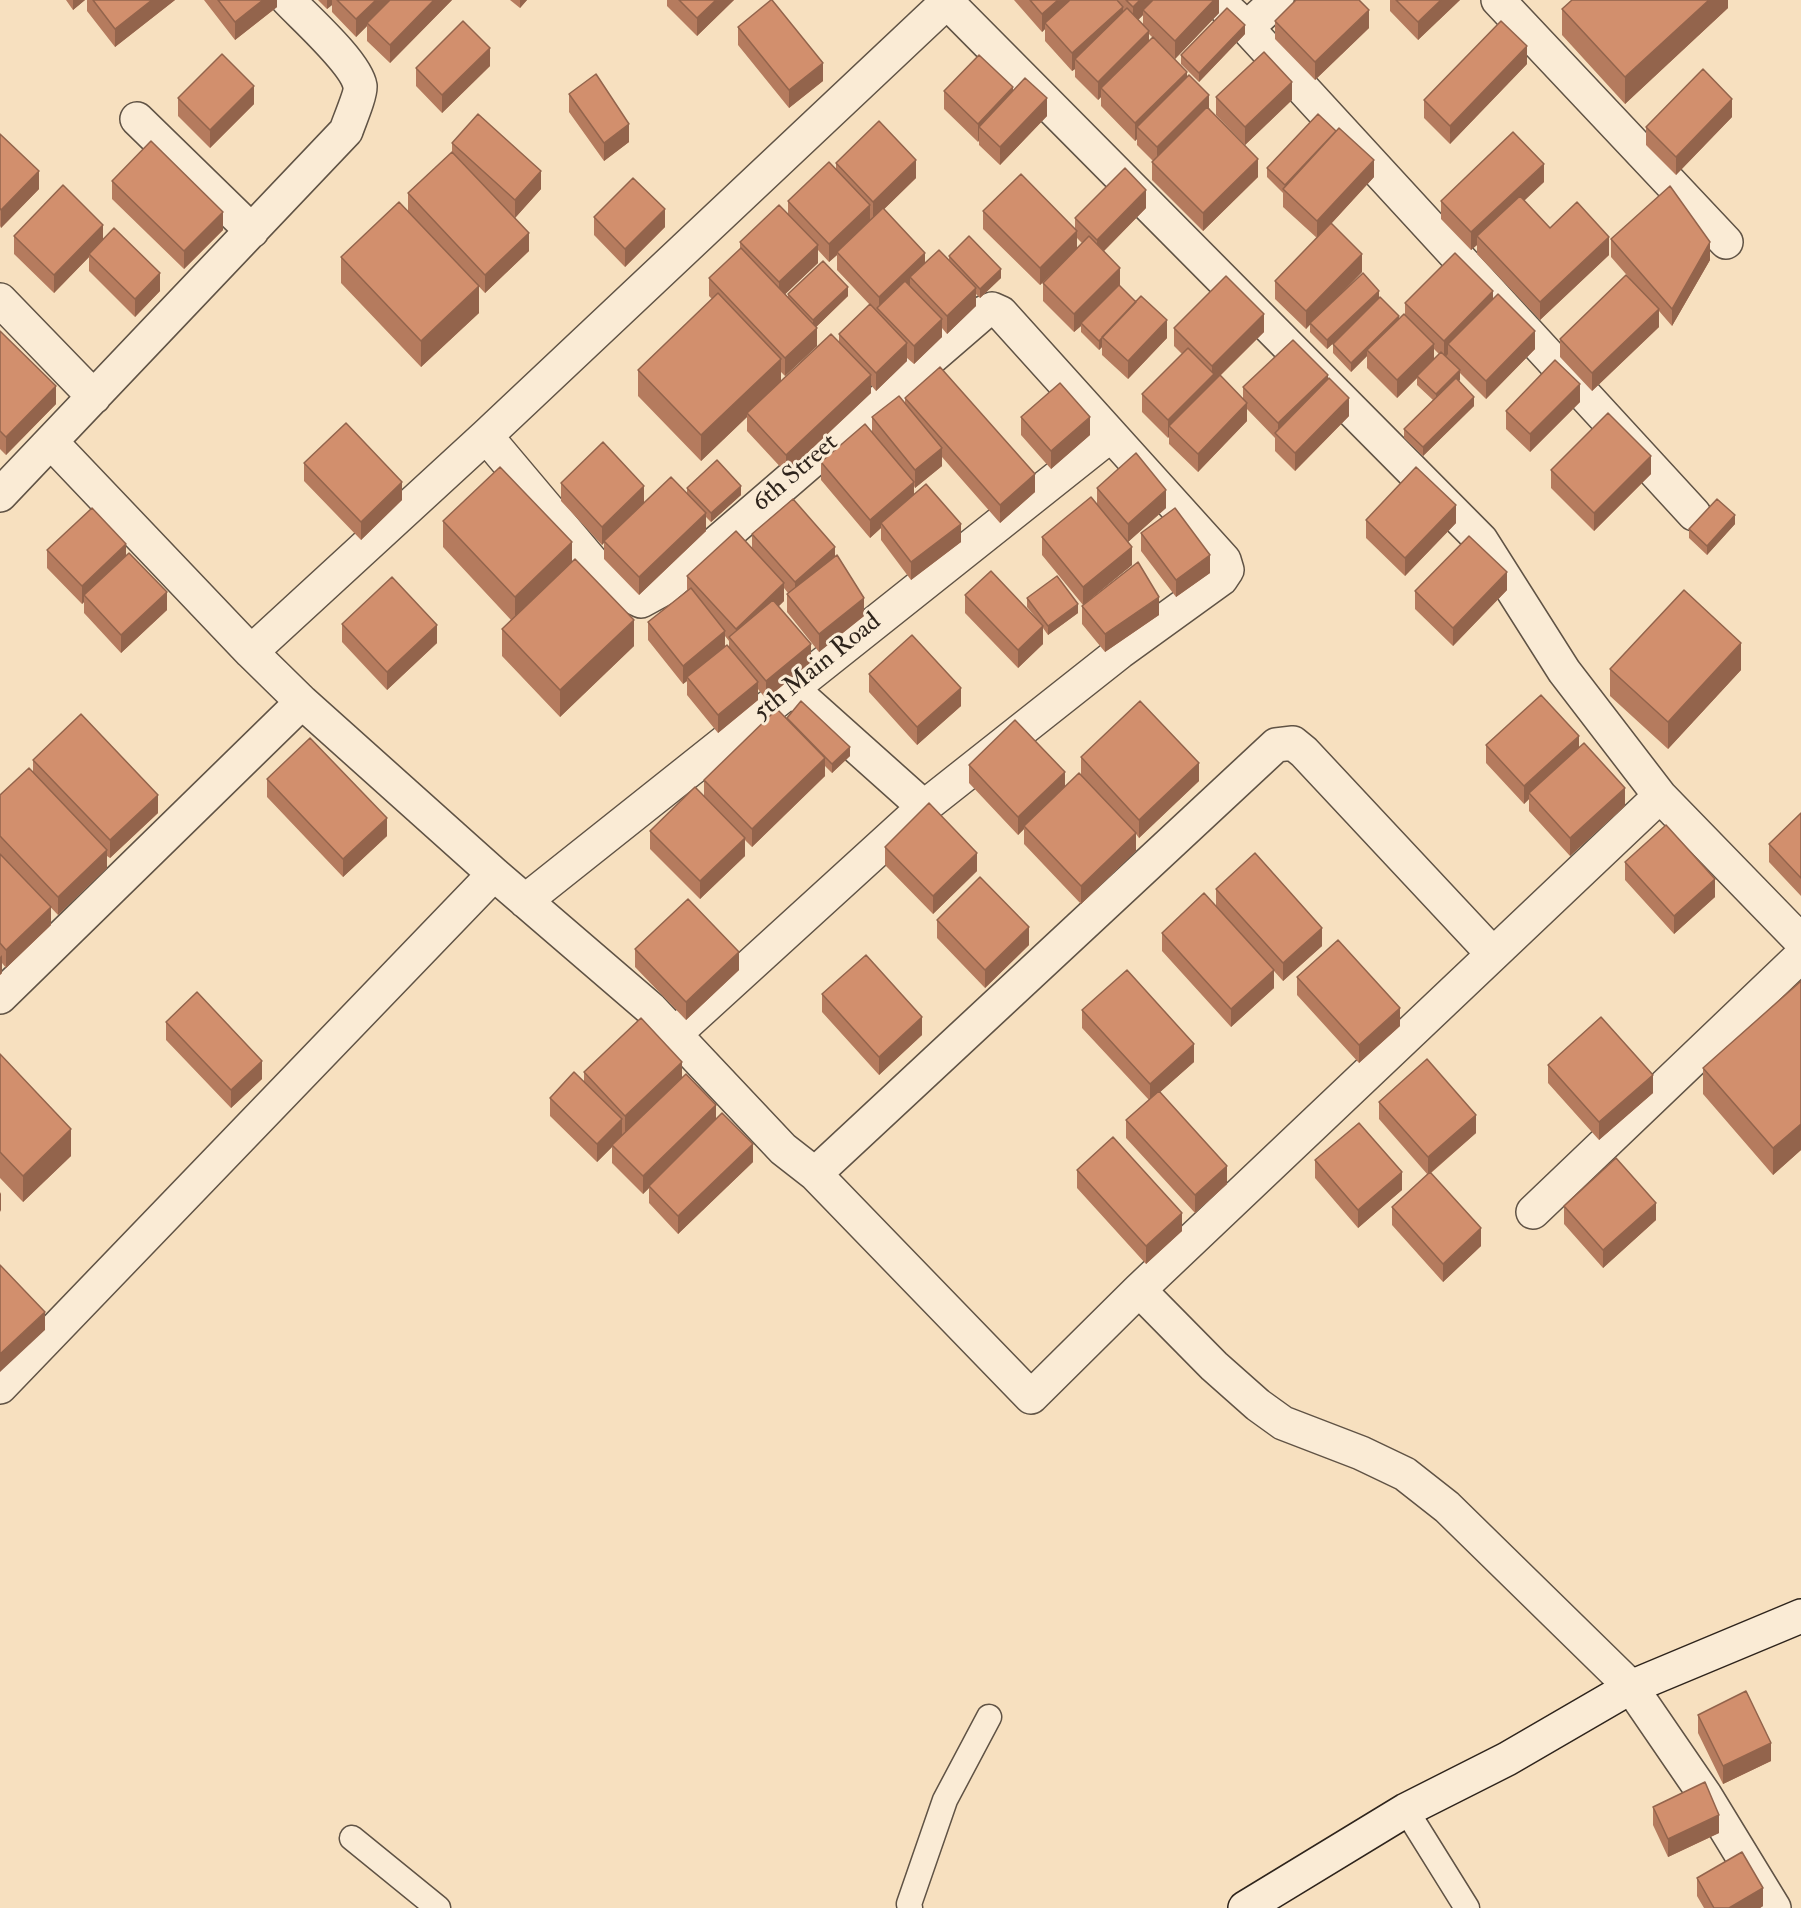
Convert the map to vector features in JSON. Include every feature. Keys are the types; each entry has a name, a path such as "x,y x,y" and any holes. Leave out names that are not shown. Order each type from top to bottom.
{"street":[{"path":"0,495 346,131 360,88 356,76 338,50 288,0"},
{"path":"1217,0 1247,28 1694,514"},
{"path":"1247,28 1277,0"},
{"path":"1498,0 1726,242"},
{"path":"251,652 486,436 948,1 1481,540 1564,671 1660,796 1801,941"},
{"path":"137,119 252,231"},
{"path":"0,300 94,397"},
{"name":"6th Street","path":"486,436 614,588 641,601 663,589 983,313 992,309 1001,313 1111,435"},
{"path":"675,1034 924,807 1120,652 1221,579 1227,570 1224,560 1111,435"},
{"name":"5th Main Road","path":"525,901 1111,435"},
{"path":"51,442 251,652 303,702 494,874 651,1009 783,1149 814,1174 1031,1397 1139,1290 1660,796"},
{"path":"792,688 924,807"},
{"path":"0,997 303,702"},
{"path":"814,1174 1276,745 1293,742 1304,752 1493,954"},
{"path":"0,1387 494,874"},
{"path":"1533,1212 1801,956"},
{"path":"1139,1290 1214,1366 1283,1423 1361,1453 1405,1474 1447,1507 1631,1687 1706,1795 1774,1908"},
{"path":"1245,1908 1406,1810 1507,1759 1631,1687 1801,1616"}],"lane":[{"path":"910,1908 909,1904 945,1800 989,1717"},
{"path":"1406,1810 1467,1908"},
{"path":"352,1838 438,1908"}],"building":[{"path":"93,0 152,0 115,29"},
{"path":"218,0 263,0 235,22"},
{"path":"337,0 376,0 356,19"},
{"path":"390,0 434,0 390,45 367,23"},
{"path":"679,0 716,0 697,18"},
{"path":"771,0 823,63 789,90 738,27"},
{"path":"1030,0 1058,0 1042,14"},
{"path":"1070,0 1117,0 1123,7 1072,53 1045,23"},
{"path":"1126,0 1140,0 1133,7"},
{"path":"1153,0 1214,0 1175,41 1143,10"},
{"path":"1296,0 1359,0 1369,10 1315,62 1275,21"},
{"path":"1396,0 1441,0 1418,22"},
{"path":"1572,0 1709,0 1625,77 1562,9"},
{"path":"1127,8 1149,31 1098,82 1075,59"},
{"path":"1227,8 1245,25 1199,73 1181,55"},
{"path":"463,21 490,48 442,95 416,68"},
{"path":"1501,21 1527,46 1450,126 1424,100"},
{"path":"1153,37 1187,72 1135,123 1101,88"},
{"path":"1264,52 1292,82 1245,127 1216,97"},
{"path":"222,54 254,86 210,130 178,98"},
{"path":"979,55 1013,87 978,124 944,91"},
{"path":"1703,69 1732,99 1676,157 1646,127"},
{"path":"596,74 629,124 604,143 569,94"},
{"path":"1189,75 1209,95 1157,147 1137,127"},
{"path":"1025,78 1047,98 1000,147 979,127"},
{"path":"1207,107 1258,159 1203,213 1152,162"},
{"path":"478,114 541,171 515,200 452,143"},
{"path":"1318,114 1336,131 1285,185 1267,168"},
{"path":"879,121 916,160 873,202 836,163"},
{"path":"1339,128 1374,160 1317,221 1283,189"},
{"path":"1513,132 1544,164 1471,232 1441,201"},
{"path":"0,134 39,171 1,210 0,208"},
{"path":"151,141 223,212 184,251 112,181"},
{"path":"452,152 529,233 485,275 408,193"},
{"path":"829,162 870,205 829,244 788,201"},
{"path":"1125,168 1146,190 1097,240 1075,218"},
{"path":"1021,174 1077,231 1040,268 983,211"},
{"path":"633,178 665,209 625,249 594,217"},
{"path":"63,185 103,225 54,275 14,236"},
{"path":"1670,186 1710,242 1672,309 1611,239"},
{"path":"1520,196 1550,228 1577,202 1609,237 1540,302 1477,236"},
{"path":"399,202 479,286 421,341 341,257"},
{"path":"779,205 818,245 779,282 740,242"},
{"path":"883,208 925,253 879,297 837,252"},
{"path":"1331,223 1362,254 1306,311 1275,281"},
{"path":"114,228 160,273 135,299 89,254"},
{"path":"969,236 1001,269 980,289 949,256"},
{"path":"1089,236 1120,268 1074,314 1043,283"},
{"path":"741,248 817,328 785,358 709,278"},
{"path":"939,250 976,288 947,316 910,277"},
{"path":"1455,253 1493,291 1444,341 1405,303"},
{"path":"823,261 848,287 813,320 788,294"},
{"path":"1363,273 1379,291 1327,340 1310,323"},
{"path":"1626,275 1659,309 1592,373 1560,339"},
{"path":"1226,276 1264,314 1212,366 1174,328"},
{"path":"905,281 942,319 914,346 877,308"},
{"path":"1119,285 1136,302 1099,341 1081,323"},
{"path":"718,293 781,359 701,435 638,370"},
{"path":"1498,294 1535,331 1486,381 1448,344"},
{"path":"1141,296 1167,320 1128,361 1102,337"},
{"path":"1380,297 1399,316 1351,363 1333,344"},
{"path":"870,304 907,343 876,373 839,334"},
{"path":"1404,314 1434,344 1397,380 1367,350"},
{"path":"0,331 56,386 6,437 0,431"},
{"path":"831,334 871,375 786,455 747,413"},
{"path":"1293,340 1328,375 1278,423 1243,387"},
{"path":"1188,348 1214,374 1168,420 1142,394"},
{"path":"1441,352 1460,370 1436,394 1417,376"},
{"path":"1555,360 1580,384 1530,434 1506,411"},
{"path":"940,367 1035,474 1000,505 905,398"},
{"path":"1220,375 1247,403 1198,454 1169,426"},
{"path":"1329,378 1349,398 1295,453 1275,433"},
{"path":"1456,378 1474,397 1423,447 1404,429"},
{"path":"1060,383 1090,417 1051,451 1021,417"},
{"path":"899,396 942,448 915,470 872,417"},
{"path":"1608,413 1651,456 1594,513 1551,470"},
{"path":"346,423 402,482 361,522 304,463"},
{"path":"865,424 914,482 870,520 821,462"},
{"path":"603,442 644,486 602,527 561,483"},
{"path":"1136,453 1166,490 1128,524 1097,488"},
{"path":"717,460 741,486 711,513 687,488"},
{"path":"500,467 572,542 515,597 443,521"},
{"path":"1416,467 1456,505 1405,558 1366,520"},
{"path":"671,477 706,513 639,577 604,541"},
{"path":"926,484 961,524 911,562 881,523"},
{"path":"1091,497 1132,547 1083,587 1042,537"},
{"path":"793,499 835,547 795,582 752,534"},
{"path":"1717,499 1735,515 1707,546 1689,529"},
{"path":"92,508 126,544 82,586 47,550"},
{"path":"1175,508 1210,555 1176,580 1141,533"},
{"path":"736,531 784,583 736,629 687,576"},
{"path":"1469,536 1507,572 1453,628 1415,591"},
{"path":"129,553 167,592 121,635 84,595"},
{"path":"837,555 864,598 819,634 787,594"},
{"path":"575,559 634,620 560,690 502,629"},
{"path":"1138,562 1159,597 1105,634 1082,606"},
{"path":"991,571 1043,626 1018,650 965,595"},
{"path":"1057,576 1078,604 1048,626 1027,598"},
{"path":"392,577 437,625 387,672 342,624"},
{"path":"691,588 725,631 683,666 648,622"},
{"path":"1684,590 1741,643 1668,722 1610,669"},
{"path":"773,600 811,644 766,681 729,637"},
{"path":"912,635 961,688 917,727 869,674"},
{"path":"727,645 758,682 718,715 687,677"},
{"path":"1541,695 1579,736 1524,786 1486,745"},
{"path":"801,701 850,747 832,764 787,718"},
{"path":"1140,701 1199,763 1139,820 1081,757"},
{"path":"777,709 825,758 752,829 704,780"},
{"path":"81,714 158,795 110,840 33,760"},
{"path":"1015,720 1065,772 1018,817 969,765"},
{"path":"310,738 387,818 343,859 267,779"},
{"path":"1584,743 1625,788 1570,838 1529,793"},
{"path":"29,768 107,850 58,897 0,836 0,795"},
{"path":"1079,773 1136,833 1081,886 1024,826"},
{"path":"695,787 745,838 700,881 650,831"},
{"path":"929,803 977,853 933,896 885,847"},
{"path":"1801,813 1801,878 1769,844"},
{"path":"1666,825 1715,879 1674,916 1625,862"},
{"path":"1255,853 1322,928 1283,963 1216,889"},
{"path":"0,854 51,907 6,950 0,943"},
{"path":"980,877 1029,927 985,970 937,920"},
{"path":"1204,893 1274,970 1231,1009 1162,933"},
{"path":"688,899 739,952 686,1002 635,949"},
{"path":"1338,940 1400,1008 1359,1045 1297,977"},
{"path":"866,955 922,1017 879,1057 822,994"},
{"path":"1127,970 1194,1044 1150,1084 1082,1010"},
{"path":"1801,981 1801,1124 1773,1148 1703,1068"},
{"path":"197,992 262,1061 231,1090 166,1022"},
{"path":"1601,1017 1653,1075 1599,1122 1548,1065"},
{"path":"641,1018 682,1062 625,1116 584,1072"},
{"path":"0,1054 71,1129 23,1176 0,1152"},
{"path":"1427,1059 1476,1115 1428,1157 1379,1102"},
{"path":"574,1072 622,1119 597,1144 550,1098"},
{"path":"686,1074 716,1105 643,1176 612,1145"},
{"path":"1159,1091 1227,1166 1195,1195 1126,1120"},
{"path":"722,1113 753,1144 678,1216 649,1186"},
{"path":"1359,1123 1402,1172 1358,1210 1315,1160"},
{"path":"1113,1137 1182,1213 1146,1246 1077,1170"},
{"path":"1616,1158 1656,1203 1603,1250 1564,1206"},
{"path":"1430,1172 1481,1228 1443,1264 1392,1207"},
{"path":"0,1265 45,1312 0,1354"},
{"path":"1746,1691 1771,1743 1723,1766 1698,1715"},
{"path":"1705,1782 1719,1815 1668,1839 1653,1807"},
{"path":"1742,1852 1763,1888 1729,1908 1714,1908 1697,1878"}]}
